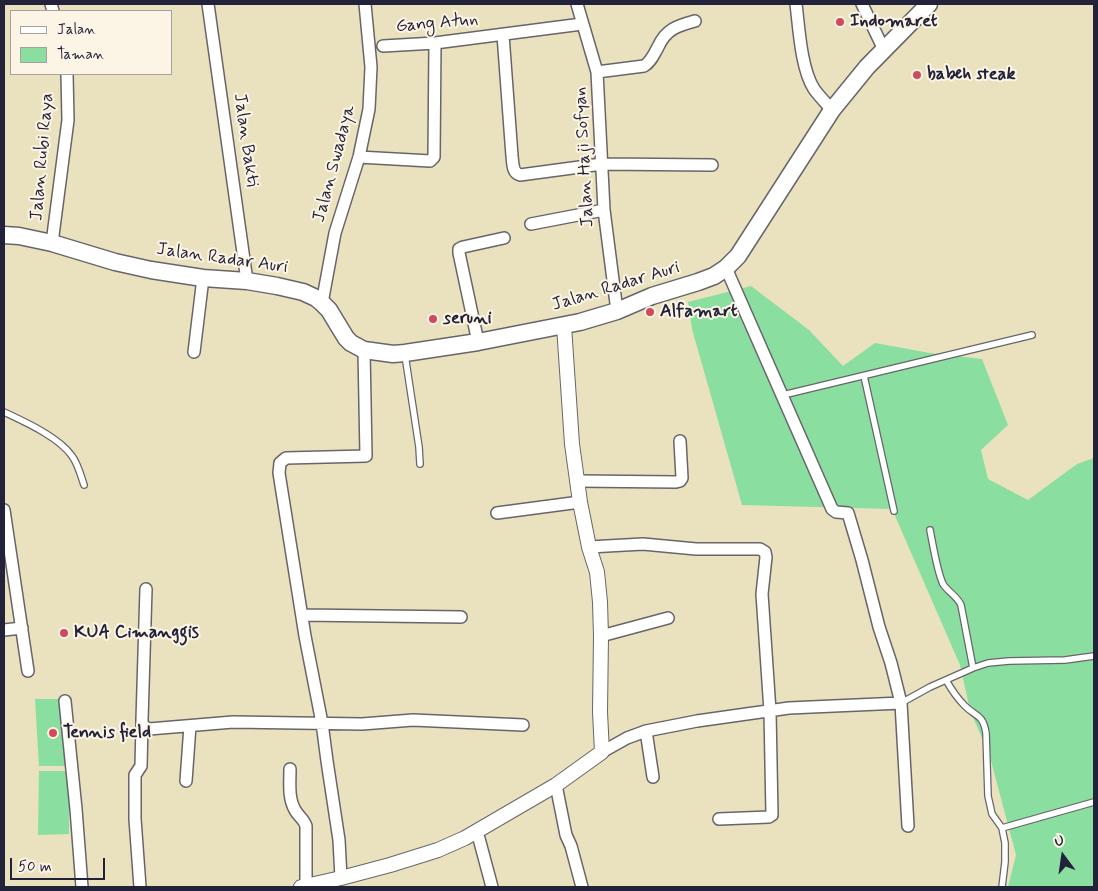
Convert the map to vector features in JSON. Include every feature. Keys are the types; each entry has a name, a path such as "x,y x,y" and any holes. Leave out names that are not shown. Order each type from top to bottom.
{"main road":[{"name":"Jalan Radar Auri","path":"4,235 52,243 115,262 151,270 203,278 247,281 303,292 322,303 351,343 364,350 382,353 405,353 564,326 617,311 652,296 698,282 714,276 726,268 738,256 832,110 858,76 929,4"}],"street":[{"name":"Jalan Bakti","path":"208,4 247,281"},
{"name":"Jalan Swadaya","path":"322,303 335,233 359,157 369,110 371,67 365,4"},
{"name":"Jalan Haji Sofyan","path":"576,4 597,72 604,210 617,311"},
{"path":"796,4 807,73 814,89 832,110"},
{"path":"862,4 884,50"},
{"path":"597,72 646,66 654,56 662,38 667,33 674,28 695,21"},
{"name":"Gang Atun","path":"383,46 435,43 582,24"},
{"path":"503,35 512,156 514,172 516,174 602,164 712,165"},
{"path":"359,157 430,161 434,157 435,43"},
{"name":"Jalan Rubi Raya","path":"52,243 68,120 67,75"},
{"path":"531,224 604,210"},
{"path":"478,342 459,249 504,238"},
{"path":"726,268 832,510 848,513 879,628 891,663 900,703 908,826"},
{"path":"194,352 203,278"},
{"path":"564,326 572,444 580,502 589,547 597,572 600,602 602,752"},
{"path":"341,878 339,840 322,724 279,473 280,463 286,458 366,456 364,350"},
{"path":"577,481 680,481 682,478 680,440"},
{"path":"496,513 580,502"},
{"path":"4,510 28,671"},
{"path":"589,547 643,544 696,549 760,549 765,552 762,594 770,711 772,815 770,818 719,819"},
{"path":"140,887 135,819 135,774 141,766 146,589"},
{"path":"302,615 461,618"},
{"path":"601,636 668,618"},
{"path":"4,630 22,628"},
{"path":"65,701 82,887"},
{"path":"290,769 290,799 306,826 305,887 390,865 438,850 465,838 556,785 602,752 627,738 646,731 697,721 789,708 900,703"},
{"path":"142,725 149,729 233,722 362,724 413,720 522,725"},
{"path":"186,780 190,726"},
{"path":"646,731 653,777"},
{"path":"556,785 566,836 571,846 582,887"},
{"path":"477,831 492,887"}],"lane":[{"path":"783,396 1032,335"},
{"path":"405,353 420,464"},
{"path":"864,376 894,511"},
{"path":"4,412 30,425 60,444 73,458 84,485"},
{"path":"930,530 941,579 946,589 959,600 961,605 973,668"},
{"path":"900,703 946,680 988,663 1065,660 1094,656"},
{"path":"946,680 966,708 982,719 985,726 988,801 992,814 1002,828 1004,835 1006,862 1002,887"},
{"path":"1002,828 1094,802"}],"green space":[{"path":"751,286 809,330 843,366 875,343 930,353 982,359 1008,425 981,450 988,479 1028,500 1077,464 1094,458 1094,887 1008,887 1016,855 990,757 970,710 960,665 892,509 742,505 692,329 688,302"},
{"name":"Tennis field","path":"35,699 69,699 69,766 39,766"},
{"name":"Tennis field","path":"39,771 69,771 69,834 38,835"}],"place":[{"name":"Indomaret","path":"840,22"},
{"name":"babeh steak","path":"917,75"},
{"name":"Alfamart","path":"650,312"},
{"name":"seruni","path":"433,319"},
{"name":"KUA Cimanggis","path":"64,633"},
{"name":"Tennis field","path":"53,733"}]}
